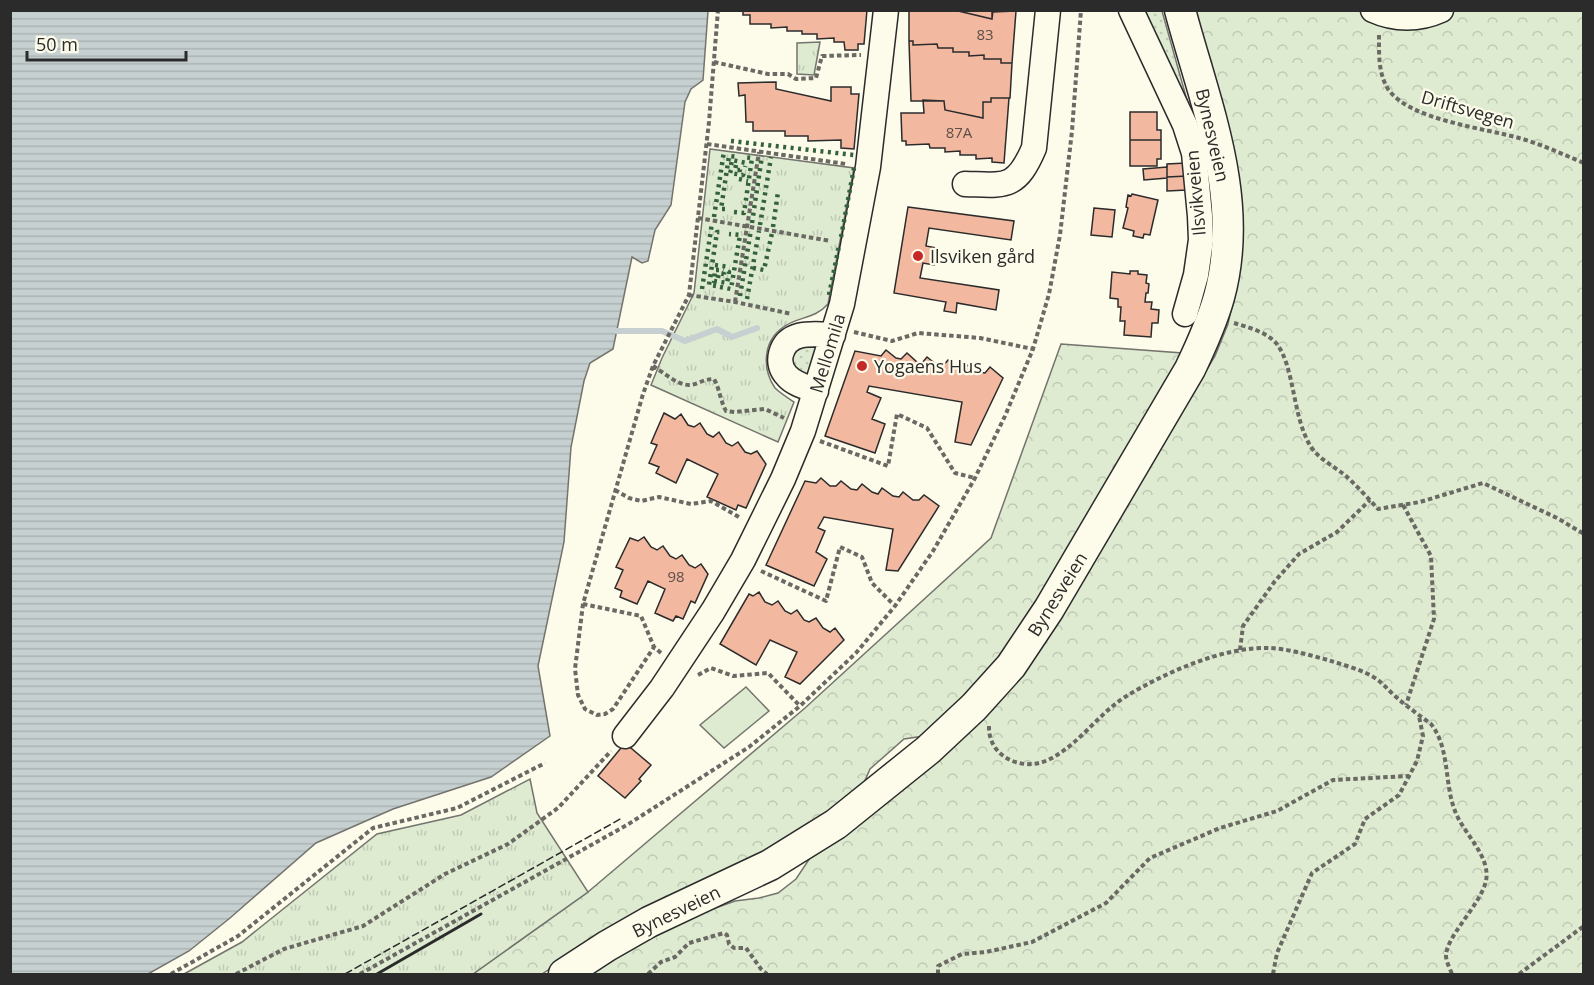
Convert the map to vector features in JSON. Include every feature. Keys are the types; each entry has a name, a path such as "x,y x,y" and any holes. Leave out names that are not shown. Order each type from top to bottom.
{"main road":[{"name":"Bynesveien","path":"564,975 638,928 770,865 836,824 928,750 990,691 1011,666 1049,609 1190,369 1208,332 1219,295 1226,258 1228,220 1225,182 1216,138 1180,10"}],"street":[{"name":"Mellomila","path":"625,736 662,688 713,611 783,479 803,431 842,304 868,166 886,10"},
{"path":"964,184 1003,185 1017,178 1026,167 1034,148 1048,10"},
{"name":"Ilsvikveien","path":"1131,10 1185,125 1194,153 1201,240 1196,275 1185,314"},
{"path":"1377,12 1398,19 1418,17 1442,10"},
{"path":"816,391 785,375 780,358 782,350 786,343 801,335 834,332"}],"path":[{"path":"654,647 613,709 605,714 597,715 585,709 578,695 575,669 583,604 653,366 670,330 685,307 689,295 718,10"},
{"path":"360,975 627,825 749,747 800,706 856,653 895,606 933,551 975,478 1005,416 1033,349 1049,294 1060,235 1072,131 1081,10"},
{"name":"Driftsvegen","path":"1377,12 1383,80 1395,97 1405,105 1437,117 1521,138 1584,163"},
{"path":"714,62 768,74 788,74 796,79 816,78 822,56 868,55"},
{"path":"706,144 868,166"},
{"path":"735,302 759,153"},
{"path":"698,218 833,241"},
{"path":"689,295 802,316 834,332 892,341 918,333 980,338 1033,349"},
{"path":"1232,322 1249,327 1275,342 1283,353 1297,413 1312,449 1321,459 1345,475 1378,509 1420,502 1483,483 1557,518 1584,534"},
{"path":"653,366 680,383 691,385 704,379 714,379 726,411 765,409 803,431"},
{"path":"824,444 888,466 897,414 927,428 955,473 975,478"},
{"path":"615,490 641,501 659,497 691,504 711,501 759,527"},
{"path":"1240,650 1243,626 1275,581 1299,554 1337,532 1370,500"},
{"path":"1403,505 1431,556 1434,619 1406,705"},
{"path":"762,572 826,601 840,547 862,557 872,583 895,606"},
{"path":"583,604 641,616 654,647 676,664"},
{"path":"990,691 989,735 995,750 1011,760 1033,764 1044,762 1058,755 1124,698 1150,683 1182,669 1240,650 1270,648 1307,654 1373,677 1438,733 1450,798 1456,814 1485,864 1486,879 1480,896 1449,943 1446,956 1452,975"},
{"path":"662,688 673,690 711,668 734,676 768,673 800,706"},
{"path":"1274,975 1277,953 1312,873 1355,844 1365,819 1399,795 1417,760 1423,736 1419,715"},
{"path":"236,975 284,949 363,926 445,874 508,844 558,808 625,736"},
{"path":"171,975 238,936 373,828 457,808 544,763"},
{"path":"939,975 938,966 962,954 986,952 1032,942 1106,903 1150,858 1220,828 1277,811 1333,780 1409,776"},
{"path":"1519,975 1584,926"},
{"path":"648,975 660,962 675,957 689,943 724,933 727,935 729,944 734,948 746,948 767,975"}],"green space":[{"path":"1136,11 1162,11 1192,118"},
{"path":"1191,11 1583,11 1583,974 587,974 659,932 707,911 735,901 778,893 796,879 814,852 1062,609 1215,356 1228,324 1238,278 1241,230"},
{"path":"820,42 814,75 797,74 797,43"},
{"path":"710,149 854,168 828,304 817,313 782,328 768,348 766,364 771,381 777,390 794,402 778,442 651,385 694,293"},
{"path":"812,342 819,348 809,380 795,377 789,354"},
{"path":"1061,344 1182,353 1057,574 1001,659 924,736 904,739 870,769 860,792 788,843 596,938 542,974 473,974 588,892 805,708 991,538"},
{"path":"746,687 769,711 724,748 700,725"},
{"path":"530,779 537,813 588,892 473,974 184,974 242,942 377,834 461,815"}],"shaded area":[{"path":"10,11 708,11 703,80 691,89 685,102 671,205 655,230 648,261 642,263 632,257 613,349 590,363 584,381 571,447 564,542 538,666 550,736 491,777 393,809 316,843 189,951 148,974 11,974"}],"building":[{"path":"743,10 867,10 864,44 858,44 858,50 845,50 844,42 834,42 834,38 817,39 817,34 787,31 787,27 771,28 771,24 750,24 750,15 743,15"},
{"path":"909,10 954,10 992,19 992,12 1016,11 1012,63 1001,63 1001,59 984,59 984,55 969,56 969,52 953,52 953,48 938,48 937,44 913,45 913,41 909,41"},
{"path":"954,10 993,10 992,19"},
{"path":"909,41 913,41 913,45 937,44 938,48 953,48 953,52 969,52 969,56 984,55 984,59 1001,59 1001,63 1012,63 1010,98 991,98 991,102 983,102 983,118 945,110 944,101 911,101"},
{"path":"776,82 776,89 831,101 831,87 851,87 851,94 859,94 854,149 841,148 841,140 808,141 808,136 785,136 785,131 753,131 753,122 746,122 745,95 739,96 738,83"},
{"path":"991,98 1009,98 1004,163 992,162 992,158 976,159 976,155 960,155 960,151 945,152 945,148 930,148 929,144 906,145 906,141 902,141 901,113 924,113 923,100 944,101 945,110 983,118 983,102 991,102"},
{"path":"1130,112 1157,112 1157,130 1161,130 1161,140 1130,140"},
{"path":"1130,140 1161,140 1161,159 1157,159 1157,166 1130,166"},
{"path":"1186,163 1187,176 1167,177 1167,164"},
{"path":"1167,167 1167,178 1144,180 1143,169"},
{"path":"1187,176 1187,190 1167,191 1167,177"},
{"path":"1128,195 1158,200 1150,235 1144,234 1143,238 1133,236 1134,231 1123,228 1128,208 1126,207"},
{"name":"Ilsviken gård","path":"908,207 1014,221 1011,240 929,228 926,246 937,248 934,265 923,263 920,278 999,290 996,310 957,303 956,313 944,311 946,302 894,293"},
{"path":"1094,208 1115,210 1112,237 1091,235"},
{"path":"1130,271 1138,271 1138,274 1147,275 1146,283 1149,284 1145,302 1152,302 1151,309 1159,310 1158,323 1152,323 1151,337 1124,335 1125,321 1120,321 1121,307 1118,307 1118,299 1110,298 1112,272 1130,274"},
{"path":"886,350 901,359 907,353 917,362 922,363 927,357 937,365 943,366 948,360 958,368 964,369 969,364 979,372 985,373 990,367 1003,378 971,445 955,442 962,402 869,386 867,392 881,398 872,419 885,424 875,453 825,436 855,351 881,356"},
{"path":"664,413 675,419 681,414 688,425 694,427 700,423 707,434 713,437 719,432 726,443 732,446 738,442 745,452 751,454 757,451 766,464 746,508 738,505 736,510 707,497 718,474 687,459 676,483 656,473 659,467 649,463 657,445 651,443"},
{"path":"821,478 830,486 836,486 841,481 851,489 857,490 862,484 878,494 882,488 893,496 899,497 903,492 913,500 919,500 924,495 939,506 898,571 886,570 893,529 824,517 818,528 825,531 816,552 827,559 814,586 766,565 805,481 816,483"},
{"path":"644,537 651,547 657,550 663,546 670,556 676,559 682,555 689,565 695,568 701,564 708,574 695,603 691,601 683,619 676,616 673,621 655,613 665,589 648,581 637,604 620,597 622,591 615,588 623,570 616,567 630,538 638,541"},
{"path":"759,592 765,602 772,605 778,601 785,611 791,614 797,610 804,620 809,622 816,618 823,628 830,632 835,628 844,640 800,684 785,677 797,652 770,640 756,665 720,644 749,594 753,596"},
{"path":"625,743 651,765 639,779 641,781 625,798 598,776"}],"waterway":[{"path":"617,331 662,331 685,341 717,329 732,337 757,328"}],"hedge":[{"path":"731,141 854,155"},
{"path":"714,217 724,151"},
{"path":"725,209 721,209 729,156 738,157"},
{"path":"752,223 762,156"},
{"path":"734,212 744,213 752,158 743,157"},
{"path":"760,225 771,157"},
{"path":"731,165 732,160 746,163 745,167"},
{"path":"736,165 735,170 740,170 740,167"},
{"path":"841,237 854,168"},
{"path":"731,170 730,173 743,175 744,172"},
{"path":"739,179 748,181"},
{"path":"773,227 778,192"},
{"path":"702,289 712,223"},
{"path":"740,296 751,230"},
{"path":"747,299 759,231"},
{"path":"716,286 709,285 717,232 720,232"},
{"path":"753,268 764,270 772,233"},
{"path":"720,287 731,289 740,235 729,234"},
{"path":"829,295 839,246"},
{"path":"715,265 730,267"},
{"path":"719,270 715,270 714,281 727,283 729,272 723,270"},
{"path":"718,278 719,273 724,274 723,278"}],"fence":[{"path":"345,974 622,818"}],"wall":[{"path":"377,974 481,914"}],"place":[{"name":"Ilsviken gård","path":"918,256"},
{"name":"Yogaens Hus","path":"862,366"}]}
